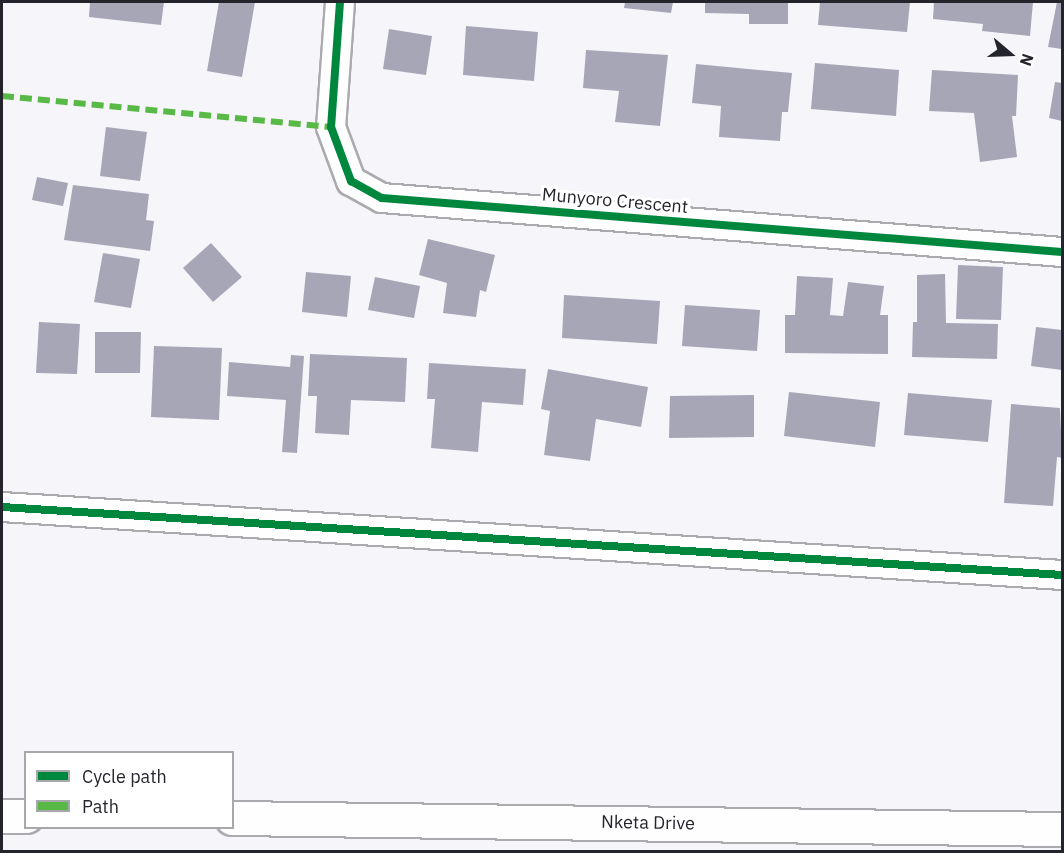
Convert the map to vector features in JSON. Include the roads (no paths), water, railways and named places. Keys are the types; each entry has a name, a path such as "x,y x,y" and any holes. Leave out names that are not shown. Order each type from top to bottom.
{"street":[{"name":"Munyoro Crescent","path":"340,2 331,127 351,181 382,198 1062,252"},
{"path":"2,507 1062,575"},
{"name":"Nketa Drive","path":"234,818 1062,829"}]}
